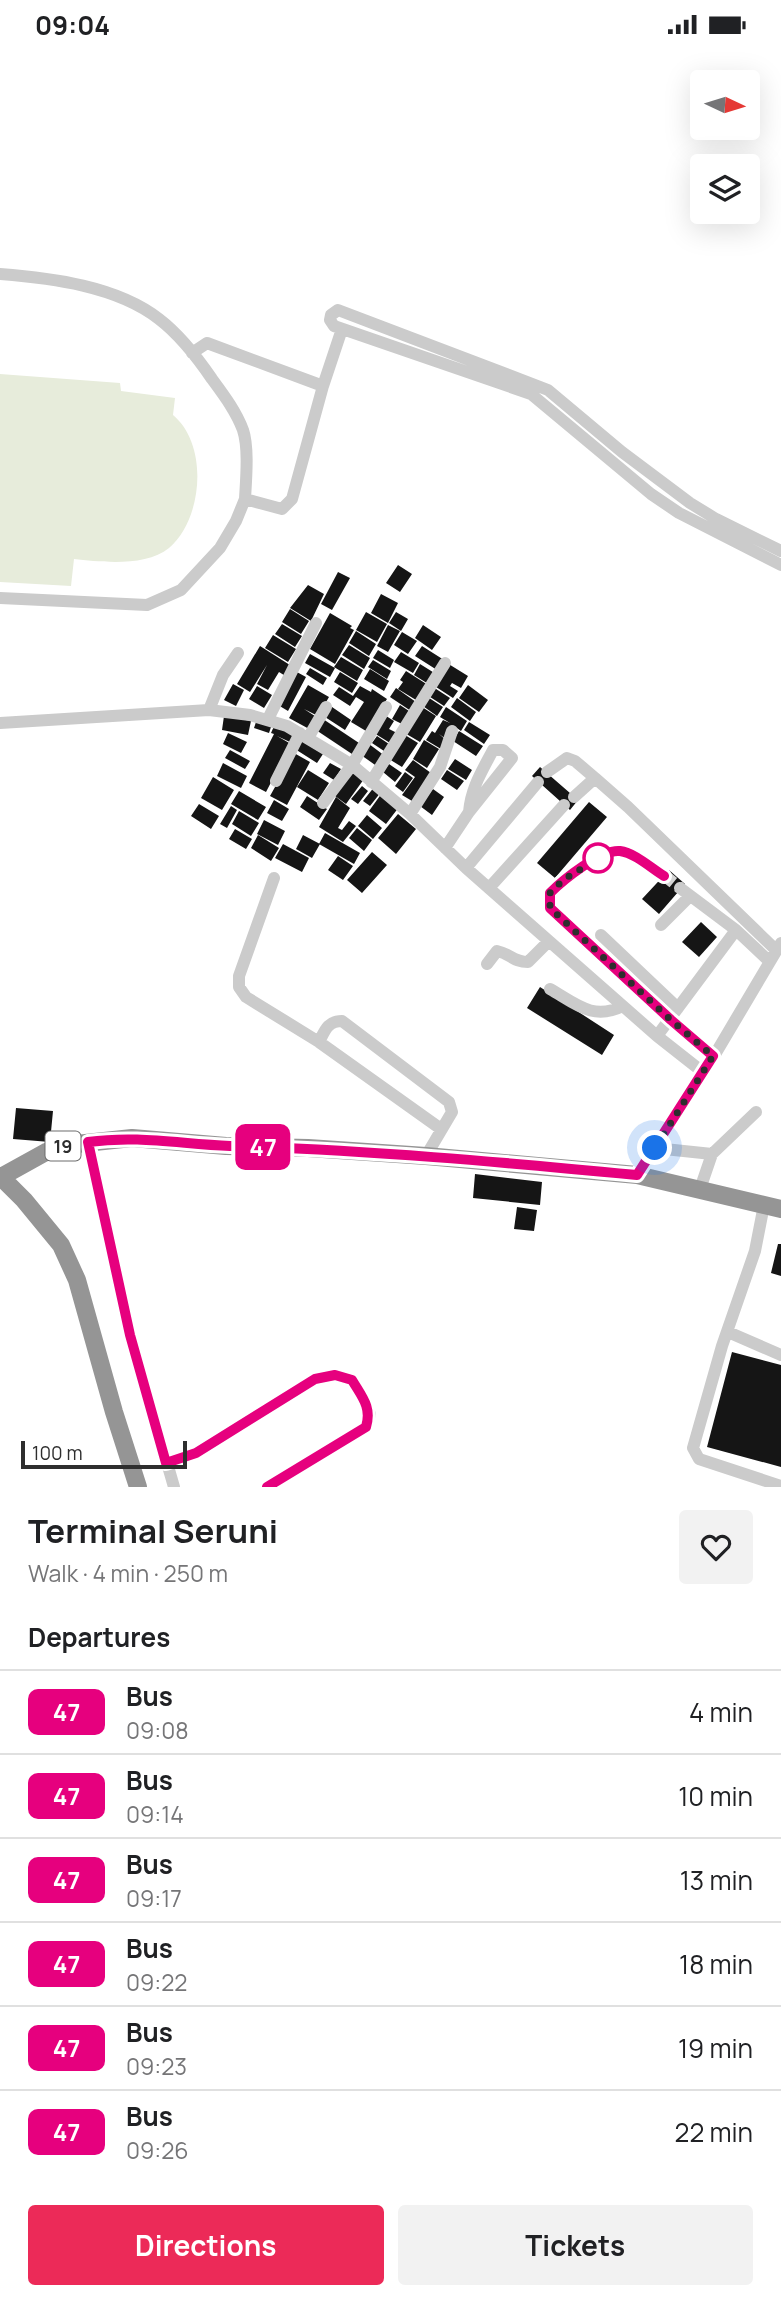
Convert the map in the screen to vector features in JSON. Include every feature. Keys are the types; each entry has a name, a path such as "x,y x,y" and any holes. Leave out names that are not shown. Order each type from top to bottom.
{"highway":[{"name":"19","path":"37,1215 0,1176 46,1151 131,1137 226,1146 426,1156 637,1175 773,1207"},
{"path":"37,1215 66,1286 125,1487"},
{"path":"37,1215 61,1245 76,1280 138,1487"}],"street":[{"path":"0,274 71,282 128,301 158,318 192,353 227,400 243,431 246,473 245,499 236,521 220,548 181,590 146,605 0,598"},
{"path":"781,551 705,513 622,452 556,396 539,385 335,311 331,315 331,324 342,329 531,394 651,494 696,523 781,565"},
{"path":"245,499 282,509 289,505 342,329"},
{"path":"192,353 207,343 323,386"},
{"path":"696,523 705,513"},
{"path":"268,719 316,623"},
{"path":"209,709 223,675 238,653"},
{"path":"372,782 445,663"},
{"path":"276,781 304,735 326,706"},
{"path":"323,803 352,765 386,707"},
{"path":"0,723 209,709 268,719 304,735 352,765 410,814 549,941 657,1036 704,1073"},
{"path":"410,814 440,767 452,731"},
{"path":"445,848 469,812 512,758 503,750 494,750 471,791 469,812"},
{"path":"467,868 542,777 567,758 575,761 595,778 779,946 704,1073 637,1175"},
{"path":"489,888 569,801 595,778"},
{"path":"664,876 620,851 605,854 563,880 550,893 550,908 713,1056"},
{"path":"274,878 239,976 239,987 246,997 319,1042 441,1129"},
{"path":"661,925 685,892 736,930 769,961"},
{"path":"657,1036 736,930"},
{"path":"601,935 678,1008"},
{"path":"487,964 497,951 518,962 528,962 549,941"},
{"path":"550,989 591,1012 610,1012 623,1006"},
{"path":"319,1042 327,1026 334,1021 342,1021 449,1102 452,1112 426,1156"},
{"path":"700,1189 712,1154 756,1112"},
{"path":"88,1142 130,1335 174,1487"},
{"path":"655,1148 712,1154"},
{"path":"773,1207 755,1251 709,1386 693,1448 699,1459 781,1486"},
{"path":"728,1332 781,1355"},
{"path":"166,1463 196,1453 315,1379 335,1375 352,1380 370,1414 366,1427 267,1487"}],"green space":[{"path":"0,374 120,383 121,391 175,398 173,415 185,428 192,444 197,463 197,482 189,519 169,548 136,561 74,559 71,586 0,582"}],"building":[{"path":"398,565 412,574 400,592 386,583"},
{"path":"338,572 350,578 332,610 321,604"},
{"path":"308,585 324,594 311,621 290,608"},
{"path":"381,594 398,603 388,623 371,613"},
{"path":"290,609 309,621 301,634 282,622"},
{"path":"366,612 387,624 377,642 356,630"},
{"path":"396,612 408,619 401,631 389,623"},
{"path":"330,613 352,626 350,628 354,630 335,664 310,649"},
{"path":"282,624 302,636 295,647 275,634"},
{"path":"388,625 400,631 388,652 377,646"},
{"path":"423,625 441,637 432,650 415,638"},
{"path":"356,631 376,644 369,656 349,643"},
{"path":"402,632 417,641 408,654 394,645"},
{"path":"273,635 296,649 288,662 265,648"},
{"path":"349,645 370,658 364,669 342,655"},
{"path":"260,646 293,667 287,677 279,672 268,690 257,684 267,665 250,692 237,684"},
{"path":"422,646 444,660 437,670 415,656"},
{"path":"378,650 394,660 390,668 373,658"},
{"path":"401,652 419,663 413,673 394,662"},
{"path":"310,654 335,668 330,677 305,663"},
{"path":"341,657 363,670 357,681 334,667"},
{"path":"373,660 391,671 387,679 368,667"},
{"path":"447,663 468,676 461,688 452,683 450,686 458,691 453,698 433,685"},
{"path":"420,664 436,674 430,685 414,675"},
{"path":"310,668 327,678 323,685 306,674"},
{"path":"370,669 389,681 384,691 364,679"},
{"path":"295,671 306,677 288,711 278,705"},
{"path":"406,671 428,685 416,700 398,689"},
{"path":"340,672 358,683 352,693 334,682"},
{"path":"233,684 244,690 236,706 224,700"},
{"path":"308,685 329,697 318,716 304,709 318,718 311,730 289,718"},
{"path":"468,685 488,700 479,712 459,698"},
{"path":"257,686 272,695 264,708 249,699"},
{"path":"360,686 371,692 372,689 387,699 366,731 351,722 364,702 356,697 350,706 333,695 339,687 353,696"},
{"path":"433,687 450,698 444,706 427,695"},
{"path":"396,688 416,702 411,711 390,697"},
{"path":"426,696 443,707 437,716 420,704"},
{"path":"457,698 476,712 470,721 451,707"},
{"path":"400,705 409,711 402,724 392,719"},
{"path":"419,705 436,716 420,742 403,732"},
{"path":"332,707 351,720 345,730 325,717"},
{"path":"446,707 467,721 461,731 454,726 446,739 439,734 446,740 441,749 426,740 432,731 435,733 443,720 450,723 440,717"},
{"path":"383,714 394,721 389,729 397,733 390,743 374,733"},
{"path":"224,716 251,721 248,735 222,730"},
{"path":"257,719 272,724 269,733 254,728"},
{"path":"323,719 362,745 355,756 316,730"},
{"path":"469,722 490,735 484,744 464,730"},
{"path":"275,724 297,734 292,743 277,736 291,744 266,792 249,783 274,734 271,733"},
{"path":"459,731 483,746 476,756 453,741"},
{"path":"228,733 247,742 241,753 223,744"},
{"path":"405,735 418,743 402,767 389,759"},
{"path":"377,736 392,746 387,753 372,743"},
{"path":"300,740 323,754 317,763 295,749"},
{"path":"424,740 439,749 427,768 413,759"},
{"path":"369,744 385,756 378,767 361,755"},
{"path":"230,750 250,761 245,769 225,758"},
{"path":"294,753 310,762 287,805 270,796"},
{"path":"455,759 472,770 466,780 448,769"},
{"path":"413,760 431,773 412,801 402,795 415,777 405,770"},
{"path":"223,763 247,776 241,788 217,776"},
{"path":"330,763 341,769 334,780 323,773"},
{"path":"389,764 402,773 395,782 383,772"},
{"path":"540,767 578,800 570,810 532,776"},
{"path":"308,770 329,783 318,800 297,787"},
{"path":"447,770 464,781 457,790 441,779"},
{"path":"352,771 364,779 346,804 335,796"},
{"path":"405,772 413,778 403,792 395,786"},
{"path":"213,777 234,790 222,810 201,798"},
{"path":"362,786 368,791 358,804 351,799"},
{"path":"375,786 381,792 370,806 363,801"},
{"path":"433,789 444,797 432,815 420,806"},
{"path":"239,791 266,807 258,820 231,804"},
{"path":"382,793 399,807 386,824 369,811"},
{"path":"307,796 327,809 319,820 300,807"},
{"path":"336,797 350,808 338,828 342,830 349,821 356,826 343,842 319,827"},
{"path":"274,800 289,809 282,821 267,813"},
{"path":"589,802 607,817 555,878 537,863"},
{"path":"199,804 219,816 211,829 191,816"},
{"path":"231,806 237,810 227,828 220,824"},
{"path":"239,811 259,823 251,836 232,824"},
{"path":"398,814 416,829 396,854 378,838"},
{"path":"367,815 382,828 373,839 358,826"},
{"path":"264,820 285,831 278,845 257,834"},
{"path":"357,828 372,840 364,851 349,838"},
{"path":"235,829 252,839 246,849 229,839"},
{"path":"325,833 360,853 354,864 319,844"},
{"path":"258,835 279,848 271,861 251,848"},
{"path":"303,835 320,844 312,858 296,849"},
{"path":"283,844 309,858 302,872 275,858"},
{"path":"372,852 387,865 362,893 347,880"},
{"path":"338,856 353,866 343,880 328,870"},
{"path":"669,870 685,884 659,914 642,899"},
{"path":"701,922 717,937 699,957 682,942"},
{"path":"540,987 614,1035 602,1055 527,1008"},
{"path":"16,1108 53,1111 50,1142 13,1139"},
{"path":"475,1174 542,1182 540,1205 473,1198"},
{"path":"517,1207 537,1210 534,1231 514,1229"},
{"path":"778,1244 781,1244 781,1276 771,1273"},
{"path":"732,1352 781,1365 781,1467 707,1447"}],"tunnel":[{"path":"664,875 680,888"}],"bus line":[{"name":"47","path":"267,1487 366,1427 370,1414 364,1400 352,1380 335,1375 315,1379 196,1453 166,1463 130,1335 88,1142 131,1137 226,1146 426,1156 637,1175 713,1056 550,908 550,893 563,880 605,854 620,851 664,876"}],"route":[{"path":"598,858 605,854 563,880 550,893 550,908 713,1056 655,1148"}]}
